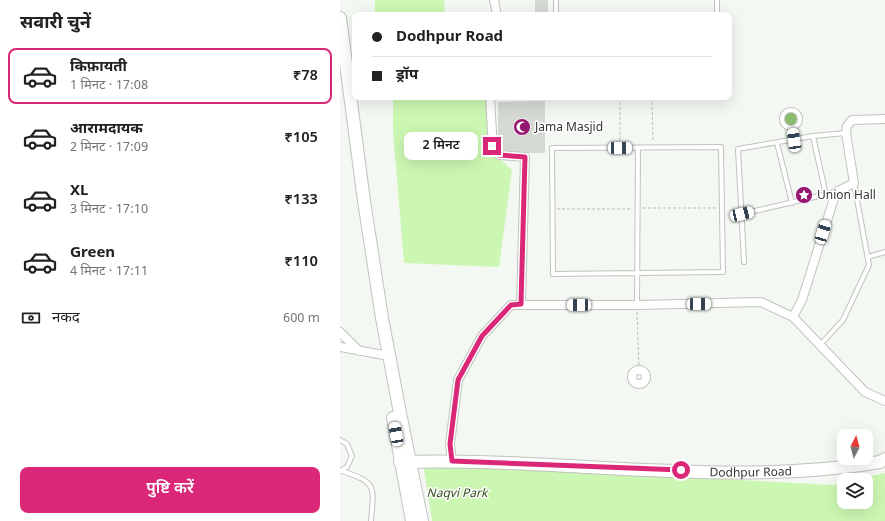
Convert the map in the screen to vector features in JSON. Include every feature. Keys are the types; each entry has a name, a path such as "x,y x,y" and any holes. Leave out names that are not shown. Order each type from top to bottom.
{"main road":[{"path":"340,18 386,356 405,462 412,521"},
{"path":"340,77 364,256 386,356"},
{"name":"Dodhpur Road","path":"405,462 452,461 742,473 842,468 880,462 885,459"},
{"path":"405,462 422,521"}],"street":[{"path":"494,0 496,12"},
{"path":"490,100 493,150 499,155 525,157 521,304"},
{"path":"793,317 802,300 836,192 854,183 846,133 847,126 852,120 885,119"},
{"path":"452,461 450,444 458,380 482,336 511,305 637,305 761,302 793,317 865,392 885,401"},
{"path":"340,332 360,351"},
{"path":"340,347 386,356"}],"lane":[{"path":"556,0 556,12"},
{"path":"717,0 717,12"},
{"path":"790,110 797,112 800,118 799,124 793,128 786,126 782,120 784,114 790,110"},
{"path":"793,128 794,140"},
{"path":"744,262 738,150 813,136 846,133"},
{"path":"813,136 826,194"},
{"path":"777,143 792,203"},
{"path":"721,147 723,272 553,274 552,148 654,148 721,147"},
{"path":"637,305 638,148"},
{"path":"820,345 843,320 869,265 854,183"},
{"path":"742,214 836,192"},
{"path":"868,257 885,252"},
{"path":"340,440 347,444 352,456 347,467 341,471"},
{"path":"341,471 362,478 370,483 373,489 371,521"}],"path":[{"path":"620,100 620,148"},
{"path":"652,100 654,148"},
{"path":"637,305 639,369"}],"green space":[{"path":"375,0 444,0 445,12 375,12"},
{"path":"393,100 490,100 491,151 512,170 499,267 404,263 393,131"},
{"name":"Naqvi Park","path":"423,463 833,485 837,484 837,509 873,509 873,476 885,473 885,521 432,521"}],"shaded area":[{"path":"787,112 793,112 797,116 797,122 793,126 787,126 783,122 783,116"}],"building":[{"path":"535,0 548,0 548,12 535,12"},
{"name":"Jama Masjid","path":"545,101 545,153 501,150 498,147 498,102"}],"place":[{"name":"Jama Masjid","path":"522,127"},
{"name":"Union Hall","path":"804,195"}],"route":[{"path":"492,146 495,153 499,155 525,157 521,304 511,305 482,336 458,380 450,444 452,461 681,470"}]}
